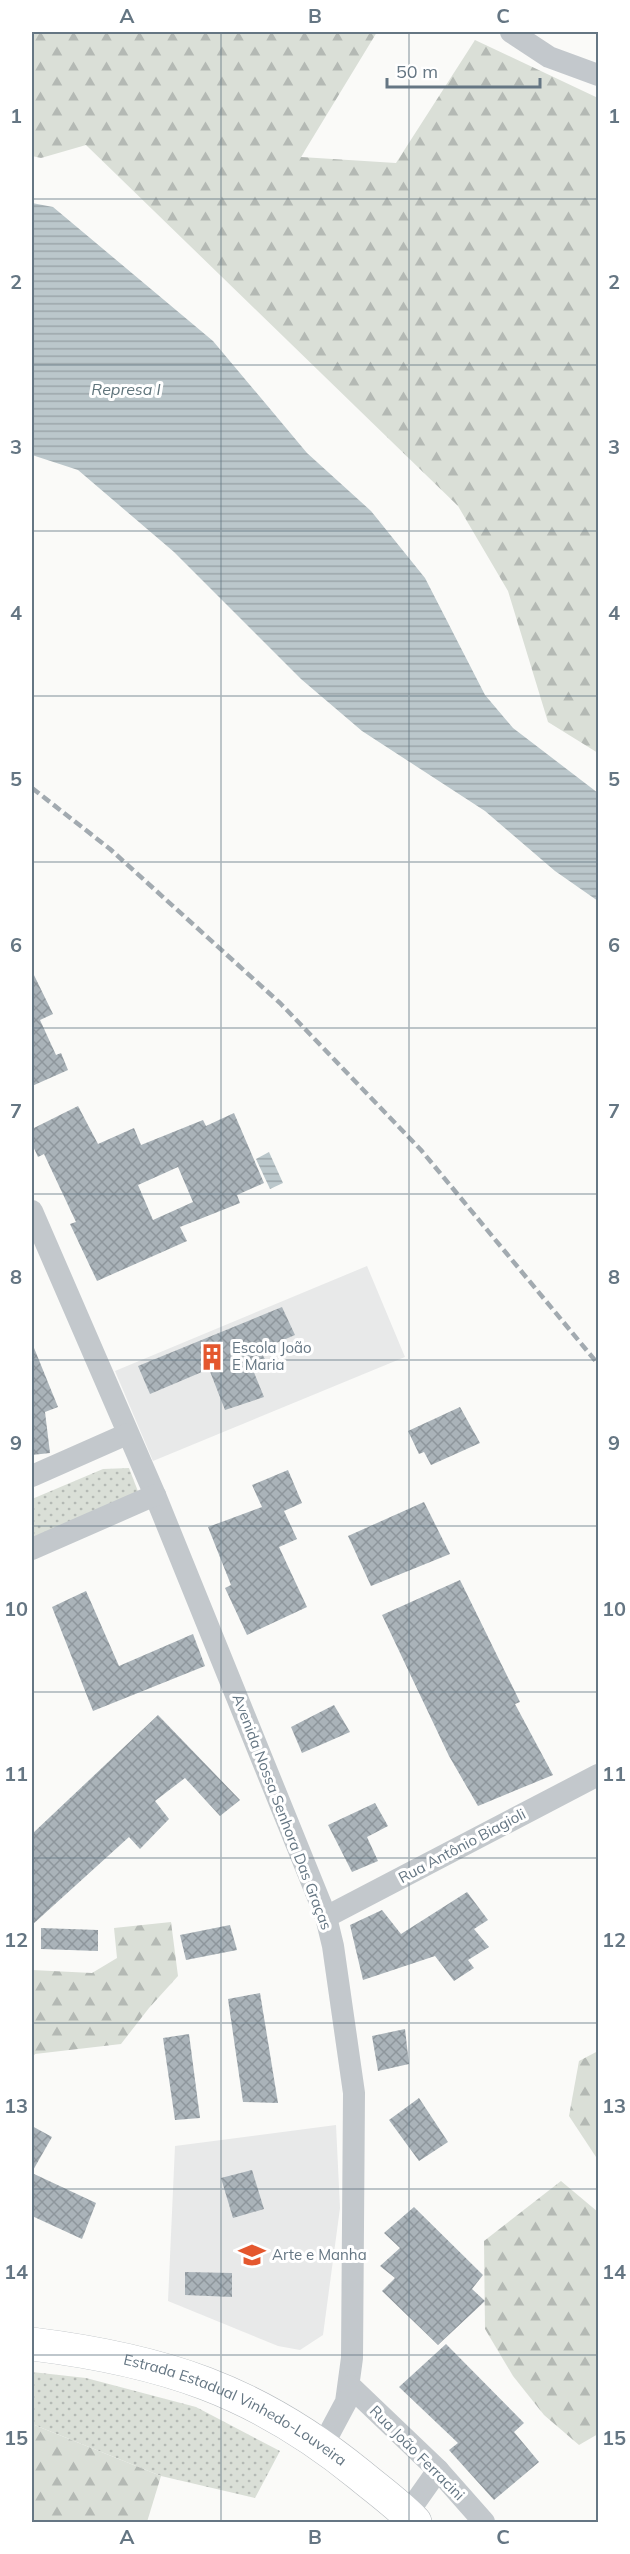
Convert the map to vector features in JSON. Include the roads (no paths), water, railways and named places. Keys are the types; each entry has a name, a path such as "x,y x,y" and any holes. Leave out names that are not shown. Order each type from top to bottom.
{"main road":[{"name":"Estrada Estadual Vinhedo-Louveira","path":"32,2344 84,2351 164,2367 242,2397 323,2445 411,2518"}],"street":[{"path":"511,32 549,57 598,75"},
{"name":"Avenida Nossa Senhora Das Graças","path":"32,1211 155,1495 326,1917 333,1946 354,2093 350,2386 346,2402 323,2445"},
{"path":"32,1476 127,1434"},
{"path":"32,1549 155,1495"},
{"name":"Rua Antônio Biagioli","path":"326,1917 598,1775"},
{"name":"Rua João Ferracini","path":"350,2386 438,2470 484,2523"},
{"path":"411,2518 438,2470"}],"water":[{"name":"Represa I","path":"32,203 53,207 213,341 307,453 371,511 425,578 485,695 513,728 598,793 598,901 555,871 485,811 362,731 301,679 174,552 78,470 32,455"},
{"path":"269,1152 283,1183 270,1189 256,1159"}],"railway":[{"path":"32,788 110,849 280,1003 421,1150 598,1364"}],"place":[{"name":"Escola João E Maria","path":"212,1357"},
{"name":"Arte e Manha","path":"252,2255"}]}
